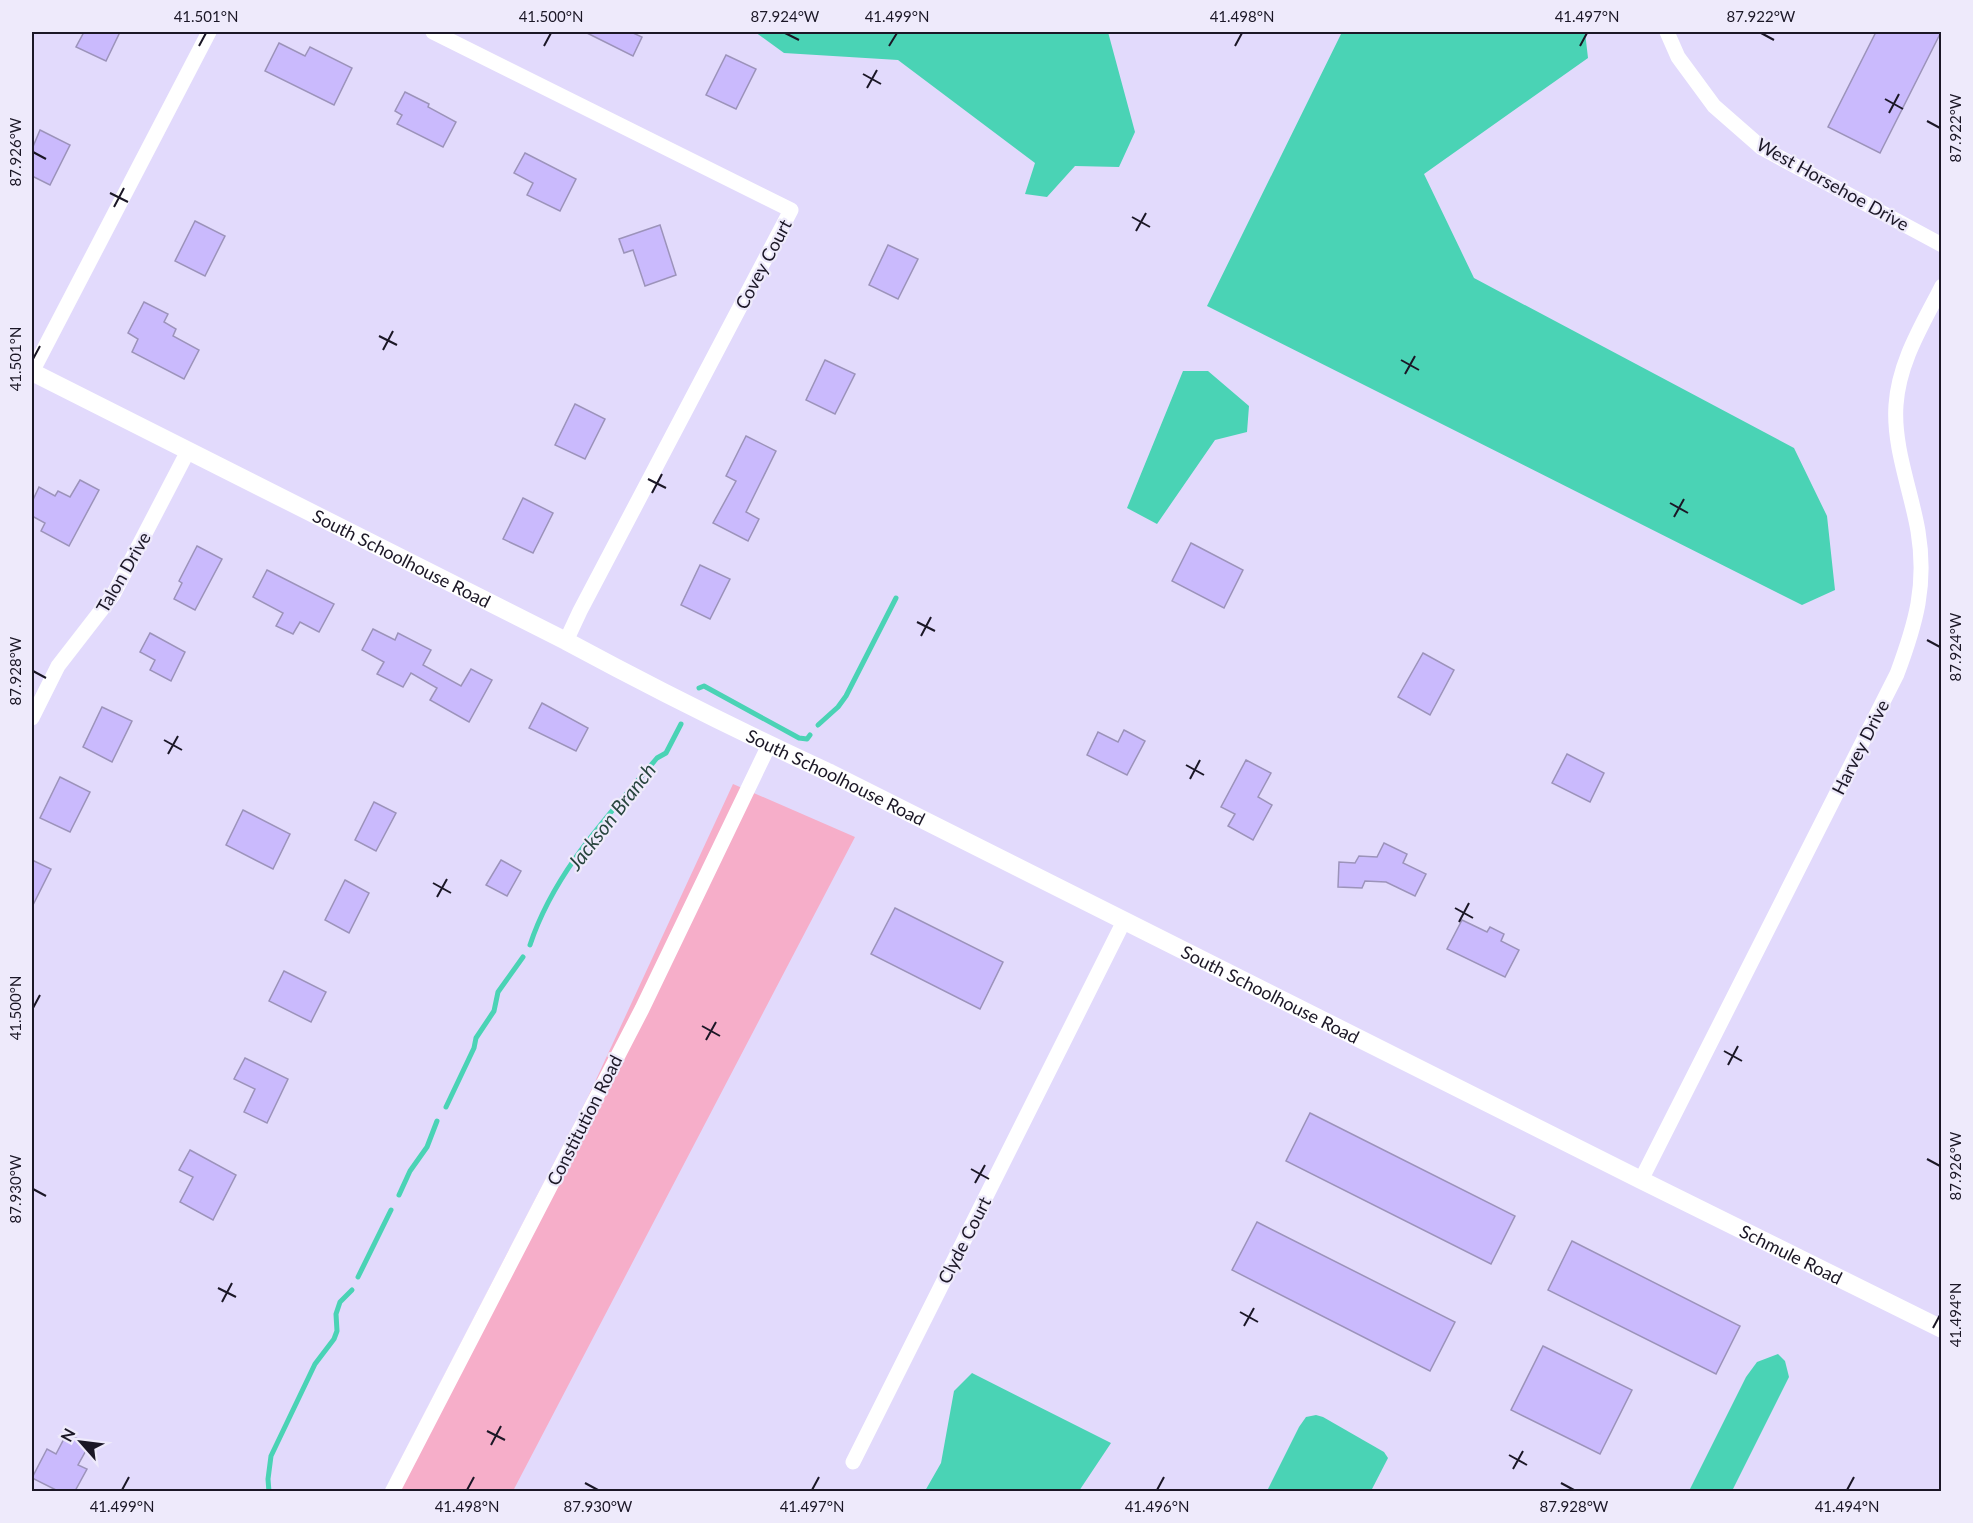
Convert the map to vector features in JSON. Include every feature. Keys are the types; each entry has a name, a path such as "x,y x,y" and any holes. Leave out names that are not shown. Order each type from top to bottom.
{"street":[{"path":"32,372 209,32"},
{"name":"Covey Court","path":"433,32 792,210 580,610 566,641"},
{"name":"West Horsehoe Drive","path":"1667,32 1678,57 1714,106 1762,148 1941,245"},
{"name":"Harvey Drive","path":"1641,1180 1898,674 1912,633 1922,587 1918,532 1899,452 1896,405 1907,354 1941,286"},
{"name":"South Schoolhouse Road","path":"32,372 566,641 641,682 830,773 1641,1180"},
{"name":"Talon Drive","path":"32,715 58,666 113,595 188,451"},
{"name":"Constitution Road","path":"392,1491 642,1009 769,745"},
{"name":"Clyde Court","path":"853,1462 1125,921"},
{"name":"Schmule Road","path":"1641,1180 1941,1329"}],"shaded area":[{"path":"755,32 1108,32 1135,132 1119,167 1075,166 1047,197 1025,194 1035,163 898,60 784,53"},
{"path":"1342,32 1585,32 1588,58 1424,174 1474,278 1794,448 1827,516 1835,590 1802,605 1207,306"},
{"path":"1183,371 1208,371 1249,406 1247,432 1215,440 1157,524 1127,508"},
{"path":"733,784 855,837 513,1491 384,1492 587,1099"},
{"path":"1778,1354 1785,1361 1789,1377 1732,1491 1689,1491 1746,1377 1757,1362"},
{"path":"972,1373 1111,1443 1079,1491 925,1491 941,1463 954,1391"},
{"path":"1316,1415 1384,1452 1388,1458 1371,1491 1267,1491 1299,1427 1306,1417"}],"building":[{"path":"84,32 120,32 106,61 76,47"},
{"path":"585,32 631,32 642,37 633,56"},
{"path":"1876,32 1941,32 1880,153 1828,127"},
{"path":"279,43 305,56 310,47 352,68 334,105 265,71"},
{"path":"726,55 756,69 736,109 706,95"},
{"path":"405,92 429,104 428,107 456,122 443,147 397,124 402,115 395,111"},
{"path":"40,130 70,145 50,185 32,176 32,149"},
{"path":"525,153 576,179 560,211 527,195 533,183 514,173"},
{"path":"195,221 225,236 205,276 175,261"},
{"path":"660,225 676,275 645,286 633,250 624,253 619,239"},
{"path":"888,245 918,259 898,299 869,285"},
{"path":"144,302 168,314 164,322 176,329 173,336 199,350 184,379 132,352 138,339 128,333"},
{"path":"825,360 855,374 835,414 806,400"},
{"path":"575,404 605,419 585,459 555,445"},
{"path":"746,436 776,451 746,512 759,519 748,541 713,523 736,481 726,476"},
{"path":"80,480 99,490 69,546 41,531 45,523 32,516 32,502 39,487 55,496 58,491 70,497"},
{"path":"523,498 553,513 533,553 503,539"},
{"path":"1191,543 1243,570 1224,608 1172,581"},
{"path":"197,546 222,559 195,610 174,599 182,583 179,581"},
{"path":"700,565 730,579 710,619 681,605"},
{"path":"267,570 334,604 319,632 300,622 293,634 276,626 283,613 253,597"},
{"path":"373,629 395,640 398,633 431,650 423,665 461,686 471,669 492,680 469,722 430,700 437,688 411,673 403,687 377,674 384,662 362,650"},
{"path":"150,633 185,652 171,681 150,670 155,660 140,652"},
{"path":"1423,653 1454,670 1430,715 1398,697"},
{"path":"542,703 588,728 576,751 529,728"},
{"path":"102,707 132,721 112,762 83,747"},
{"path":"1124,730 1145,741 1127,775 1087,755 1098,732 1118,742"},
{"path":"1567,754 1604,773 1590,802 1552,783"},
{"path":"1246,760 1271,773 1258,797 1272,805 1253,840 1228,826 1235,814 1221,807"},
{"path":"60,777 90,792 70,832 40,818"},
{"path":"374,802 396,813 376,851 355,840"},
{"path":"243,810 290,834 273,869 226,845"},
{"path":"1384,843 1407,854 1403,863 1426,874 1415,896 1386,882 1365,881 1362,888 1338,887 1339,862 1355,863 1359,856 1377,857"},
{"path":"32,860 51,869 32,907"},
{"path":"501,860 521,871 507,896 486,885"},
{"path":"345,880 369,893 349,933 325,920"},
{"path":"895,908 1003,962 980,1009 871,954"},
{"path":"1462,920 1487,932 1490,927 1504,934 1501,941 1519,950 1505,977 1447,949"},
{"path":"284,971 326,992 311,1022 269,1001"},
{"path":"245,1058 288,1079 267,1123 244,1112 255,1089 234,1079"},
{"path":"1310,1113 1515,1216 1491,1264 1286,1161"},
{"path":"190,1150 236,1175 213,1220 180,1202 193,1177 179,1170"},
{"path":"1257,1222 1455,1322 1430,1371 1232,1270"},
{"path":"1572,1241 1740,1326 1716,1374 1548,1290"},
{"path":"1543,1346 1632,1390 1600,1454 1511,1410"},
{"path":"67,1433 89,1445 78,1465 87,1469 75,1491 58,1491 32,1478 47,1449 56,1454"}],"waterway":[{"name":"Jackson Branch","path":"818,725 838,707 846,696 896,598"},
{"name":"Jackson Branch","path":"699,688 704,686 799,738 807,739 810,735"},
{"name":"Jackson Branch","path":"530,945 540,918 568,869 620,801 657,758 666,753 681,724"},
{"name":"Jackson Branch","path":"446,1107 474,1048 476,1038 494,1011 498,992 523,957"},
{"name":"Jackson Branch","path":"399,1195 410,1171 427,1147 437,1121"},
{"name":"Jackson Branch","path":"358,1277 391,1210"},
{"name":"Jackson Branch","path":"269,1492 271,1456 315,1364 334,1339 337,1331 336,1314 340,1302 352,1290"}]}
